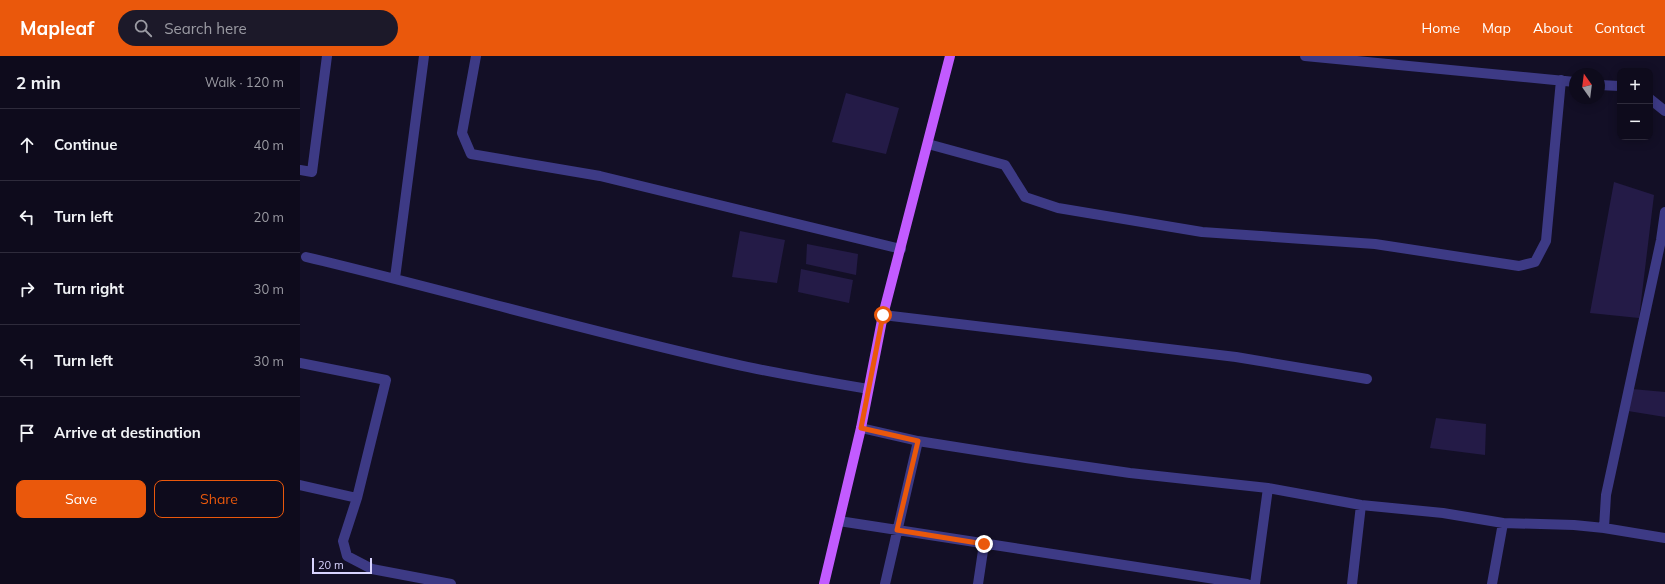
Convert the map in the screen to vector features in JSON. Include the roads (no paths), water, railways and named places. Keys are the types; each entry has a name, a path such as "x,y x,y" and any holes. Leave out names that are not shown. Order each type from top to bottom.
{"main road":[{"path":"824,584 861,428 883,315 950,56"}],"street":[{"path":"300,170 312,172 327,56"},
{"path":"395,278 424,56"},
{"path":"476,56 462,133 471,154 600,176 901,249"},
{"path":"1305,56 1569,81"},
{"path":"928,144 1005,165 1026,197 1058,208 1202,232 1375,244 1519,266 1535,262 1546,241 1561,80"},
{"path":"1605,85 1617,86"},
{"path":"1653,102 1665,111"},
{"path":"1604,528 1606,495 1659,247 1665,212"},
{"path":"306,257 395,278 488,304 735,364 868,389"},
{"path":"883,315 1236,357 1367,379"},
{"path":"300,363 386,380 358,498 342,541 346,556 372,569 451,584"},
{"path":"861,428 918,441 1123,472 1268,488 1361,505 1443,513 1503,523 1574,525 1604,528 1665,538"},
{"path":"885,584 918,441"},
{"path":"300,485 358,498"},
{"path":"1255,584 1268,488"},
{"path":"1352,584 1361,505"},
{"path":"839,521 1247,584"},
{"path":"1492,584 1503,523"},
{"path":"978,584 984,544"}]}
